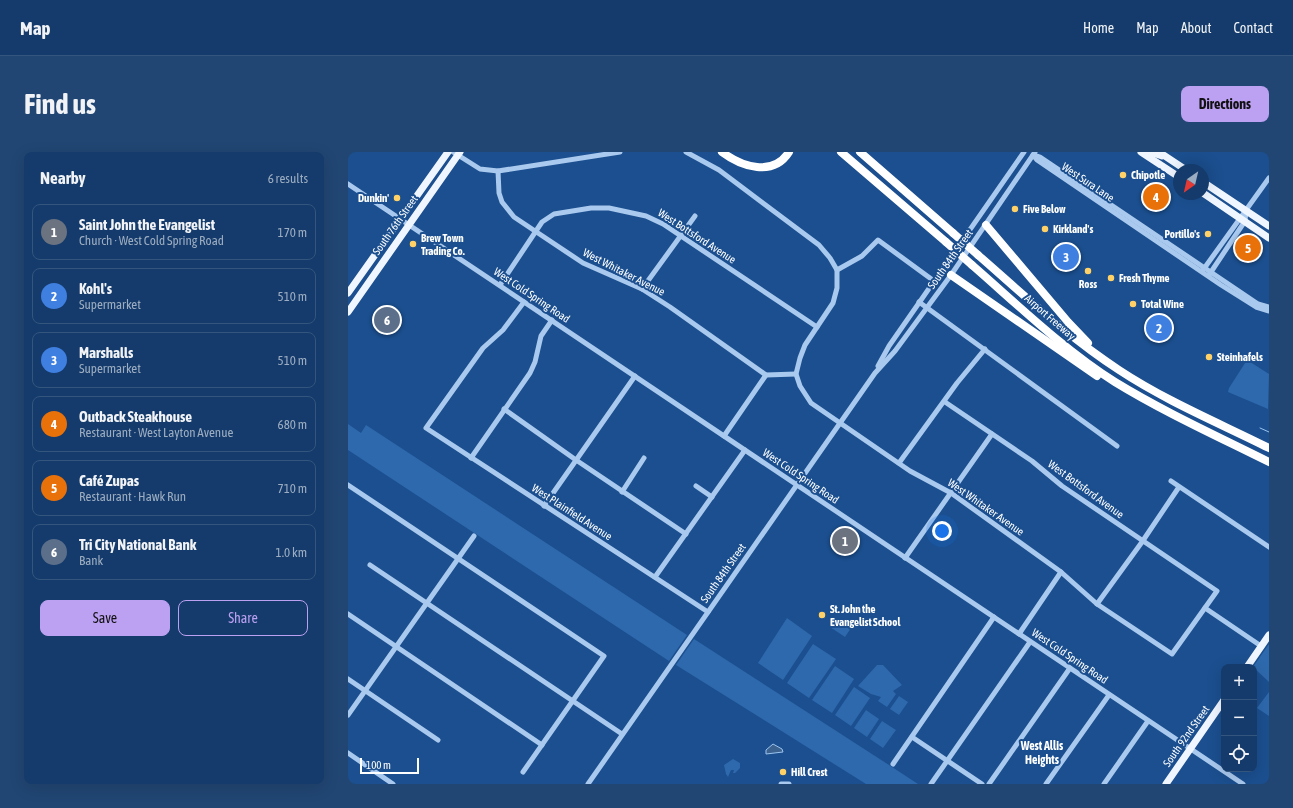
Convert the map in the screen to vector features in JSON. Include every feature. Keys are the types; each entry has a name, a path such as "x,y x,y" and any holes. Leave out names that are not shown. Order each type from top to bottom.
{"highway":[{"path":"722,152 744,164 765,168 780,162 789,152"},
{"name":"Airport Freeway","path":"841,152 1059,340 1100,371 1136,394 1269,462"},
{"name":"Airport Freeway","path":"860,152 1076,339 1116,368 1144,386 1269,448"},
{"path":"986,225 1081,336 1095,349 1138,378 1144,386"},
{"path":"951,275 1117,389 1171,417 1200,428"}],"main road":[{"name":"South 76th Street","path":"348,293 448,152"},
{"path":"1141,152 1173,173"},
{"path":"1150,152 1171,160"},
{"path":"1159,152 1177,164"},
{"name":"South 76th Street","path":"348,312 427,199 457,153"},
{"path":"1209,187 1269,238"},
{"path":"419,193 427,199"},
{"path":"1209,197 1269,232"},
{"path":"1244,217 1269,226"},
{"path":"1249,664 1269,635"},
{"name":"South 92nd Street","path":"1166,784 1221,704"}],"street":[{"path":"457,153 480,169 498,171 620,152"},
{"path":"686,152 719,170 819,245 830,258 837,270 837,288 833,303 802,350 796,374 766,375 724,436"},
{"name":"South 84th Street","path":"588,784 798,485 875,373 889,346 1024,152"},
{"name":"South 84th Street","path":"875,373 895,351 927,309 1034,153"},
{"name":"West Sura Lane","path":"1034,153 1203,270 1258,304 1269,307"},
{"name":"West Whitaker Avenue","path":"498,171 499,194 507,210 514,217 591,268 642,289 766,375"},
{"path":"1210,274 1269,178"},
{"name":"West Cold Spring Road","path":"348,184 1109,695 1191,748 1242,784"},
{"name":"West Bottsford Avenue","path":"500,285 547,217 554,214 591,208 609,208 646,216 680,236 817,327"},
{"path":"642,289 695,216"},
{"path":"1203,270 1244,217"},
{"path":"973,225 986,225"},
{"path":"837,270 862,256 878,240 934,282"},
{"path":"942,269 951,275"},
{"name":"West Sura Lane","path":"1210,274 1256,307 1269,311"},
{"name":"West Plainfield Avenue","path":"524,302 503,330 483,348 426,428 708,612"},
{"path":"919,302 1118,446"},
{"path":"471,458 530,373 535,362 541,336 552,320"},
{"path":"899,463 945,402 957,383 985,349"},
{"name":"West Whitaker Avenue","path":"796,374 806,396 811,403 910,471 951,493 1061,572 1097,604 1172,654 1206,608"},
{"path":"544,506 635,376"},
{"name":"West Bottsford Avenue","path":"945,402 1032,461 1062,486 1142,542 1217,591 1206,608"},
{"path":"504,409 622,492 686,534"},
{"path":"905,558 992,434"},
{"path":"655,577 745,450"},
{"path":"622,492 644,458"},
{"path":"1171,481 1269,547"},
{"path":"348,485 604,656 523,772"},
{"path":"696,486 712,497"},
{"path":"1097,604 1142,542 1179,487"},
{"path":"348,714 474,536"},
{"path":"370,565 622,734"},
{"path":"1019,634 1061,572"},
{"path":"1206,608 1262,646"},
{"path":"348,614 542,745"},
{"path":"893,764 994,617"},
{"path":"932,784 1030,642"},
{"path":"989,784 1070,668"},
{"path":"348,679 438,740"},
{"path":"1046,784 1109,695"},
{"path":"1104,784 1148,721"},
{"path":"912,737 982,784"},
{"path":"348,753 394,784"},
{"path":"781,784 789,784"}],"shaded area":[{"path":"1247,360 1269,374 1268,409 1228,392"},
{"path":"348,424 361,433 366,425 687,635 669,661 348,450"},
{"path":"787,618 812,636 783,680 758,663"},
{"path":"836,618 851,628 845,637 830,627"},
{"path":"694,639 918,784 866,784 676,665"},
{"path":"813,644 836,659 809,698 787,683"},
{"path":"1269,644 1269,682 1257,671 1257,664 1255,664"},
{"path":"877,665 883,665 902,685 893,691 896,694 887,707 878,701 881,697 871,694 858,686"},
{"path":"835,666 854,679 832,713 812,700"},
{"path":"854,687 870,698 851,726 835,715"},
{"path":"1269,692 1269,716 1257,708"},
{"path":"899,696 908,702 899,715 890,709"},
{"path":"866,710 879,719 867,737 854,728"},
{"path":"882,721 896,730 883,748 870,739"},
{"path":"773,744 782,749 783,752 766,754 766,750"},
{"path":"733,759 740,763 740,768 735,773 733,773 734,770 731,770 728,777 724,765"}],"waterway":[{"path":"1260,428 1269,432"}],"place":[{"name":"Chipotle","path":"1123,175"},
{"name":"Outback Steakhouse","path":"1156,197"},
{"name":"Dunkin'","path":"397,198"},
{"name":"Five Below","path":"1015,209"},
{"name":"Kirkland's","path":"1045,229"},
{"name":"Portillo's","path":"1208,234"},
{"name":"Brew Town Trading Co.","path":"413,244"},
{"name":"Café Zupas","path":"1248,248"},
{"name":"Marshalls","path":"1066,257"},
{"name":"Ross","path":"1088,271"},
{"name":"Fresh Thyme","path":"1111,278"},
{"name":"Total Wine","path":"1133,304"},
{"name":"Tri City National Bank","path":"387,320"},
{"name":"Kohl's","path":"1159,328"},
{"name":"Steinhafels","path":"1209,357"},
{"name":"Saint John the Evangelist","path":"845,541"},
{"name":"St. John the Evangelist School","path":"822,615"},
{"name":"Hill Crest","path":"783,772"}],"district":[{"name":"West Allis Heights","path":"1042,753"}]}
